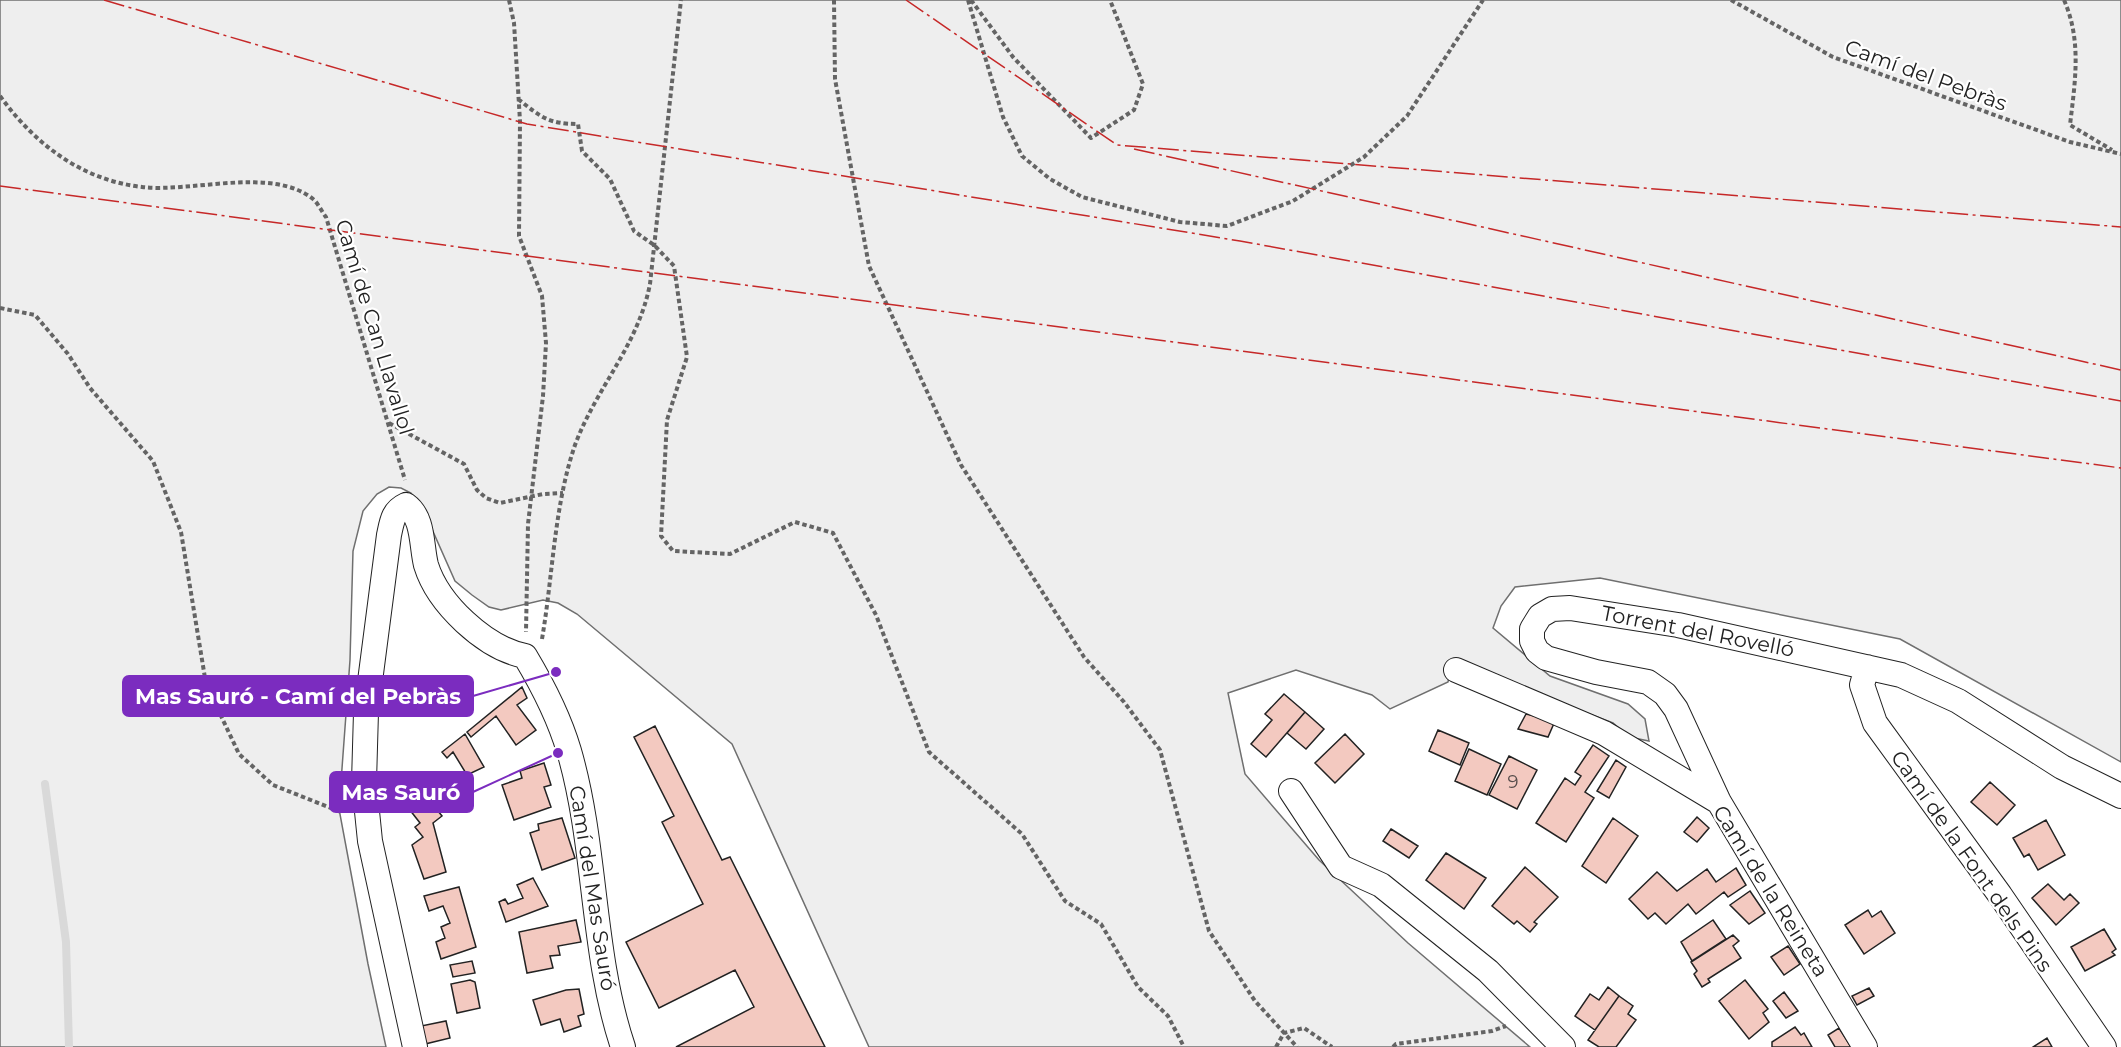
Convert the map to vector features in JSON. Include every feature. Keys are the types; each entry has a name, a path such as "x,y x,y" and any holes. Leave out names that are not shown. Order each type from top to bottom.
{"street":[{"path":"415,1047 370,841 364,782 366,712 389,535 397,509 406,505 412,509 417,519 431,578 446,603 475,629 513,653 525,656"},
{"name":"Torrent del Rovelló","path":"1719,802 1676,708 1665,694 1648,682 1596,672 1546,658 1537,651 1532,641 1532,629 1540,616 1552,609 1570,608 1678,625 1867,667 1920,682 1958,701 2062,767 2121,796"},
{"name":"Camí del Mas Sauró","path":"525,656 542,684 569,751 576,780 608,988 624,1047"},
{"name":"Camí de la Font dels Pins","path":"1867,667 1862,685 1875,723 2000,895 2104,1047"},
{"name":"Camí de la Reineta","path":"1456,670 1604,733 1719,802 1865,1047"},
{"path":"1291,790 1341,867 1381,885 1488,971 1563,1047"}],"path":[{"path":"509,0 514,23 518,99 519,236 542,296 546,343 528,524 525,656"},
{"path":"525,656 534,651 542,640 569,465 585,423 631,342 644,312 654,244 681,0"},
{"path":"834,0 835,79 868,266 961,465 1084,657 1124,702 1160,750 1209,931 1255,1001 1297,1047"},
{"path":"970,0 1013,57 1091,138 1134,110 1143,84 1110,0"},
{"path":"970,0 1003,117 1022,156 1050,178 1082,197 1180,222 1227,226 1293,201 1364,157 1407,116 1483,0"},
{"name":"Camí del Pebràs","path":"1731,0 1833,57 2070,142 2120,154"},
{"path":"2064,0 2070,15 2078,54 2070,125 2120,154"},
{"name":"Camí de Can Llavallol","path":"0,96 33,136 64,160 99,178 143,187 256,184 291,187 314,200 326,217 399,457"},
{"path":"518,99 542,118 556,124 578,124 582,151 609,179 634,231 654,244 674,267 687,357 667,420 662,536 673,550 730,554 795,522 833,533 876,615 929,752 1022,834 1065,901 1101,924 1138,987 1168,1016 1184,1047"},
{"path":"0,308 35,315 68,354 90,387 153,461 181,532 206,684 239,753 273,785 368,821"},
{"path":"388,422 464,464 477,490 486,498 500,503 563,493"},
{"path":"1393,1047 1396,1044 1492,1031 1532,1016"},
{"path":"1276,1047 1284,1033 1304,1028 1332,1047"}],"shaded area":[{"path":"0,0 2121,0 2121,762 1900,639 1600,578 1515,587 1501,606 1493,628 1550,676 1628,704 1645,719 1649,741 1629,737 1613,723 1452,662 1448,682 1390,709 1372,695 1296,670 1228,693 1245,774 1319,860 1408,943 1530,1047 869,1047 732,744 577,614 558,603 543,600 501,610 489,607 472,595 455,581 423,509 411,493 401,488 389,487 377,494 363,511 353,551 350,660 339,809 386,1047 0,1047"}],"building":[{"path":"522,687 527,698 517,705 536,730 516,745 496,716 471,737 467,732"},
{"path":"1284,694 1305,712 1266,757 1251,744 1272,720 1265,714"},
{"path":"1305,712 1324,729 1306,749 1287,733"},
{"path":"1526,714 1555,721 1548,737 1518,729"},
{"path":"655,726 722,860 730,857 825,1047 676,1047 754,1007 735,970 659,1008 626,942 703,904 662,822 674,816 634,737"},
{"path":"1438,730 1469,743 1460,765 1429,751"},
{"path":"465,734 484,767 467,775 453,752 447,758 442,752"},
{"path":"1345,734 1364,754 1335,783 1315,763"},
{"path":"1593,745 1609,756 1585,792 1594,798 1566,842 1536,823 1565,778 1575,785 1581,776 1575,772"},
{"path":"1469,749 1501,764 1487,795 1455,781"},
{"path":"1509,756 1537,770 1517,809 1489,795"},
{"path":"1616,760 1626,767 1609,798 1597,791"},
{"path":"544,763 551,785 544,787 551,807 514,820 502,785 522,778 520,771"},
{"path":"1990,782 2015,805 1997,825 1971,802"},
{"path":"415,783 442,816 433,823 446,872 424,879 412,845 423,837 415,827 420,823 399,796"},
{"path":"1697,817 1709,828 1697,842 1684,832"},
{"path":"562,818 575,858 542,870 530,833 539,830 538,824"},
{"path":"1613,818 1638,836 1606,883 1582,866"},
{"path":"2046,820 2065,855 2038,870 2029,854 2024,857 2013,838"},
{"path":"1391,829 1418,846 1409,858 1383,841"},
{"path":"1446,853 1486,878 1464,909 1426,880"},
{"path":"1525,867 1558,897 1534,922 1537,924 1530,932 1517,921 1514,924 1492,906"},
{"path":"1736,868 1746,885 1728,897 1724,892 1696,914 1688,904 1666,924 1655,913 1648,919 1629,899 1657,872 1677,891 1707,869 1716,882"},
{"path":"533,878 548,906 506,922 499,902 505,899 508,904 523,898 517,885"},
{"path":"2048,884 2064,900 2070,894 2079,903 2056,925 2032,898"},
{"path":"459,887 476,947 441,959 436,942 445,938 441,927 450,923 443,906 429,911 424,896"},
{"path":"1750,891 1765,913 1749,924 1730,905"},
{"path":"1868,910 1872,917 1881,911 1895,933 1864,954 1845,925"},
{"path":"576,920 581,942 558,946 560,955 550,956 553,968 527,973 519,932"},
{"path":"1713,920 1726,939 1692,961 1681,942"},
{"path":"2104,929 2116,949 2112,952 2115,955 2085,971 2071,947"},
{"path":"1733,935 1739,941 1733,946 1741,958 1708,979 1710,982 1702,987 1694,974 1697,971 1691,962"},
{"path":"1788,946 1800,964 1784,975 1771,957"},
{"path":"472,961 475,973 453,977 450,965"},
{"path":"470,980 475,982 480,1008 457,1013 451,984"},
{"path":"1745,980 1768,1009 1763,1013 1769,1022 1749,1039 1719,1001"},
{"path":"1608,987 1619,996 1595,1030 1575,1016 1590,994 1599,1000"},
{"path":"1869,988 1874,996 1857,1005 1852,996"},
{"path":"579,989 584,1014 578,1016 581,1026 564,1032 560,1019 541,1025 533,1000 566,990"},
{"path":"1784,992 1798,1011 1786,1018 1773,1001"},
{"path":"1619,996 1633,1006 1628,1014 1636,1020 1616,1047 1599,1047 1588,1040"},
{"path":"446,1021 450,1038 425,1044 421,1026"},
{"path":"1795,1027 1801,1035 1804,1033 1812,1047 1772,1047 1772,1042"},
{"path":"1839,1028 1851,1047 1835,1047 1828,1035"},
{"path":"2047,1038 2052,1047 2033,1047"}],"waterway":[{"path":"45,784 66,942 69,1047"}],"power":[{"path":"104,0 527,124 1240,241 2121,401"},
{"path":"906,0 1117,145 2121,227"},
{"path":"1134,149 2121,370"},
{"path":"0,186 2121,468"}],"place":[{"name":"Mas Sauró - Camí del Pebràs","path":"556,672"},
{"name":"Mas Sauró","path":"558,753"}]}
